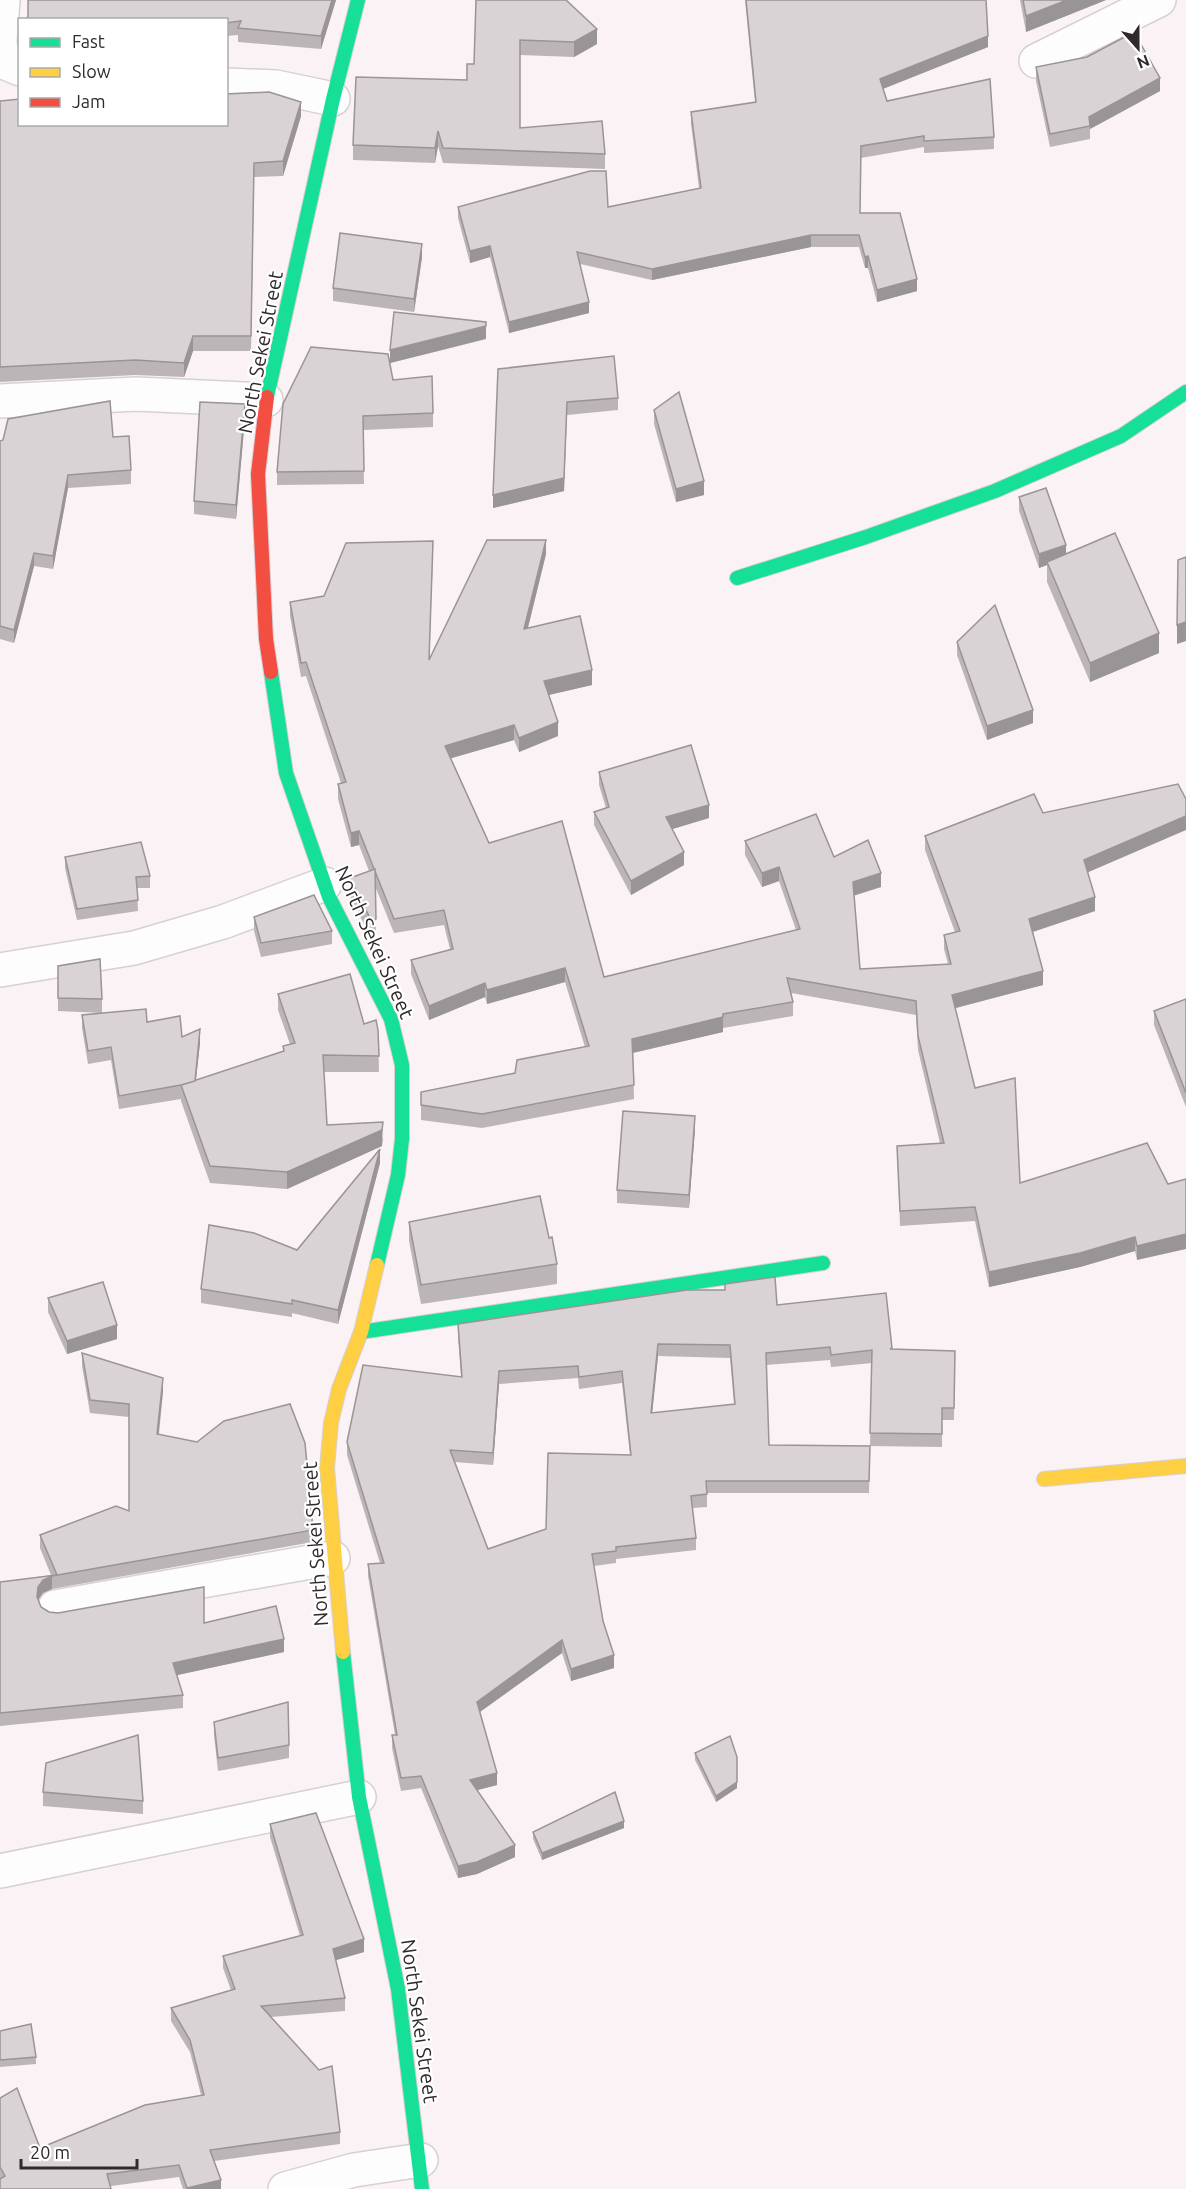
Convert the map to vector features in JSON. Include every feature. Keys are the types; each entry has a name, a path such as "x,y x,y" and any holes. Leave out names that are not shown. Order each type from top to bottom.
{"street":[{"path":"3,0 5,58"},
{"name":"North Sekei Street","path":"358,0 333,99 266,400 258,474 266,639 286,773 325,884 391,1019 402,1065 402,1139 398,1175 362,1332 339,1389 331,1423 327,1468 333,1558 359,1797 398,1989 422,2175"},
{"path":"1036,61 1159,0"},
{"path":"228,85 276,87 333,99"},
{"path":"737,578 867,537 994,491 1121,436 1186,392"},
{"path":"0,401 136,394 266,400"},
{"path":"0,970 134,948 223,922 325,884"},
{"path":"362,1332 823,1263"},
{"path":"1044,1479 1186,1466"},
{"path":"55,1607 333,1558"},
{"path":"0,1871 359,1797"},
{"path":"285,2189 354,2170 422,2175"}],"building":[{"path":"28,0 332,0 321,36 238,28 241,21 228,23 228,18 27,18"},
{"path":"476,0 566,0 597,29 574,42 520,40 520,128 602,121 605,154 443,148 438,131 435,148 353,145 356,77 467,80 467,64 474,64"},
{"path":"746,0 986,0 988,36 880,79 887,101 990,79 994,137 924,141 924,136 861,146 860,213 900,213 917,279 877,290 868,256 865,257 859,235 811,235 652,269 577,252 589,302 509,322 490,246 470,251 458,207 590,171 606,171 608,207 701,188 691,112 756,102"},
{"path":"1023,0 1067,0 1026,16"},
{"path":"1134,32 1160,78 1089,117 1090,126 1050,134 1036,67 1087,57"},
{"path":"269,92 301,102 283,161 254,163 251,336 193,336 184,363 135,360 0,367 0,101 18,99 18,126 228,126 228,94"},
{"path":"340,233 422,244 414,299 333,288"},
{"path":"394,312 486,322 486,326 390,350"},
{"path":"311,347 388,354 393,380 432,376 433,413 363,416 364,471 277,472 283,404"},
{"path":"614,356 618,398 567,402 564,478 493,495 498,369"},
{"path":"679,392 704,481 676,489 654,410"},
{"path":"110,401 113,437 129,436 131,470 68,475 53,556 34,553 14,630 0,626 0,441 3,440 8,419"},
{"path":"200,402 245,404 236,505 194,501"},
{"path":"1046,488 1066,545 1039,554 1019,497"},
{"path":"1115,533 1159,633 1090,663 1047,562"},
{"path":"487,540 546,540 524,629 580,616 592,670 544,681 558,722 519,738 514,725 445,746 489,843 562,821 604,977 800,929 779,867 762,873 745,841 816,814 834,857 868,840 881,873 853,882 860,969 951,964 944,935 960,931 925,836 1034,794 1043,813 1178,784 1186,799 1186,816 1084,860 1095,897 1029,919 1043,971 952,995 975,1088 1015,1078 1020,1183 1147,1143 1168,1184 1186,1179 1186,1234 1137,1246 1135,1237 1080,1253 989,1272 975,1207 900,1211 897,1146 944,1143 918,1036 916,1001 787,978 793,1002 723,1014 723,1017 632,1039 634,1085 482,1114 421,1105 421,1092 515,1073 517,1060 589,1046 565,968 487,990 485,983 429,1006 411,960 453,949 444,910 394,919 359,831 351,833 338,784 346,782 306,662 301,663 290,602 324,596 346,543 433,541 429,660"},
{"path":"1186,557 1186,622 1177,625 1178,560"},
{"path":"995,605 1033,710 987,726 957,642"},
{"path":"691,745 709,805 666,817 684,852 631,881 594,812 609,807 599,772"},
{"path":"141,842 150,876 136,877 138,900 77,909 65,857"},
{"path":"375,869 376,919 371,920 350,878"},
{"path":"314,895 332,931 261,943 254,917"},
{"path":"100,959 102,999 58,998 58,966"},
{"path":"350,974 364,1024 376,1020 379,1056 323,1055 327,1125 383,1122 382,1130 287,1172 210,1166 181,1085 284,1051 283,1046 295,1043 278,994"},
{"path":"1186,999 1186,1093 1154,1011"},
{"path":"146,1009 147,1022 180,1016 182,1037 200,1029 195,1081 119,1096 111,1047 88,1051 82,1015"},
{"path":"623,1111 695,1116 689,1195 617,1190"},
{"path":"380,1149 338,1310 292,1300 292,1304 201,1289 209,1225 254,1233 297,1250"},
{"path":"540,1196 557,1264 421,1285 409,1222"},
{"path":"775,1277 777,1305 886,1293 892,1348 890,1349 955,1351 954,1408 942,1408 942,1434 870,1433 872,1350 831,1355 830,1347 766,1353 769,1445 870,1446 869,1481 706,1481 707,1494 691,1496 696,1538 616,1547 616,1551 592,1554 603,1621 614,1655 571,1669 562,1640 477,1702 497,1773 470,1780 515,1845 477,1862 458,1866 421,1776 401,1778 392,1735 397,1735 368,1564 384,1563 347,1442 363,1365 462,1377 458,1324 687,1290 725,1290 725,1284","holes":["658,1344 730,1345 735,1404 651,1413","578,1366 579,1377 622,1371 631,1455 548,1453 546,1529 488,1549 450,1450 493,1453 499,1371"]},
{"path":"103,1282 117,1325 67,1341 48,1298"},
{"path":"82,1353 163,1378 157,1434 197,1442 224,1421 290,1404 305,1443 313,1530 52,1576 43,1580 38,1587 37,1597 41,1607 49,1612 58,1613 204,1587 204,1623 276,1606 284,1639 173,1663 183,1695 0,1713 0,1582 57,1575 40,1535 116,1506 129,1511 129,1404 90,1400"},
{"path":"288,1702 289,1745 218,1758 214,1722"},
{"path":"138,1735 143,1801 43,1792 46,1763"},
{"path":"730,1736 737,1757 737,1782 716,1796 695,1753"},
{"path":"615,1792 624,1821 542,1853 533,1832"},
{"path":"316,1813 364,1939 333,1949 345,1998 261,2006 319,2070 332,2066 340,2132 210,2150 221,2180 187,2188 179,2165 107,2174 111,2189 0,2189 0,2179 5,2176 0,2167 0,2098 17,2088 40,2148 145,2105 204,2095 190,2040 171,2008 235,1989 223,1956 303,1935 270,1824"},
{"path":"31,2024 36,2057 0,2060 0,2031"}],"traffic: fast":[{"path":"267,397 333,99 358,0"},
{"path":"737,578 866,537 995,491 1121,436 1186,392"},
{"path":"271,672 286,773 329,897 391,1019 402,1065 402,1139 398,1175 377,1265"},
{"path":"361,1332 823,1263"},
{"path":"343,1652 359,1797 398,1989 422,2189"}],"traffic: slow":[{"path":"343,1652 327,1468 331,1423 339,1389 361,1332 377,1265"},
{"path":"1044,1479 1186,1466"}],"traffic: jam":[{"path":"267,397 258,474 266,639 271,672"}]}
